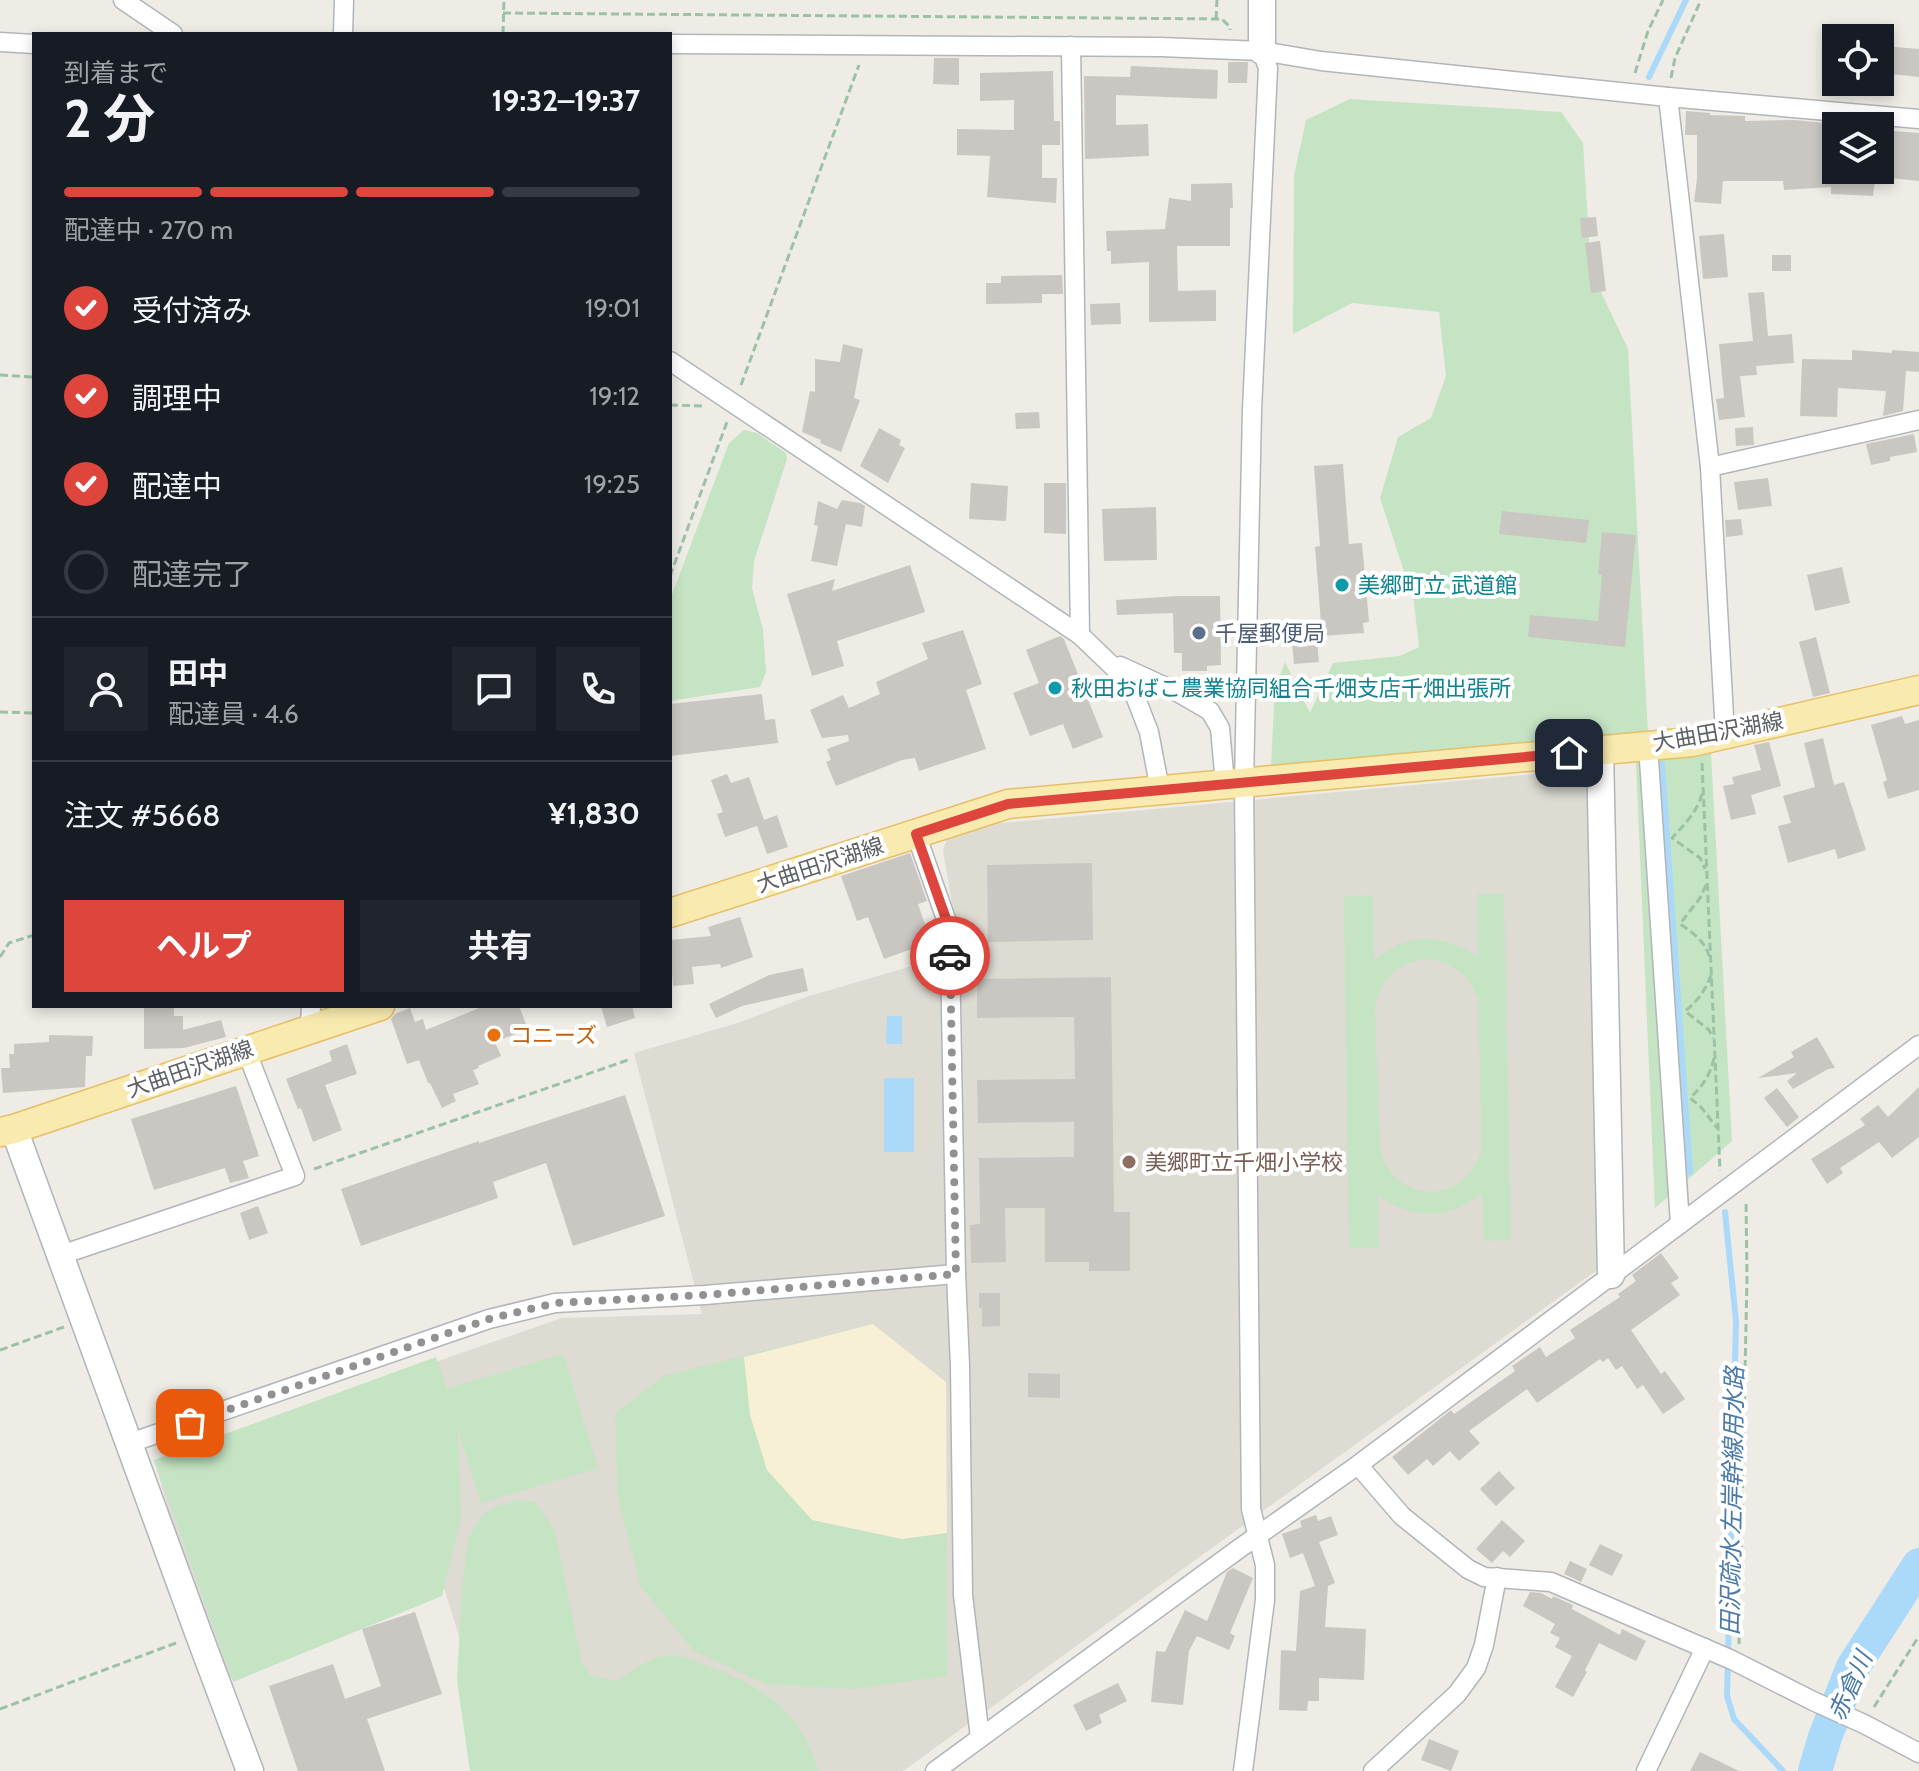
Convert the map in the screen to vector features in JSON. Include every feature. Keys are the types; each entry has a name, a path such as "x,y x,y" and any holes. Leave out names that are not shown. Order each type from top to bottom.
{"main road":[{"name":"大曲田沢湖線","path":"672,912 1008,804 1648,745 1713,736 1919,690"},
{"name":"大曲田沢湖線","path":"7,1130 246,1050 311,1017 367,1008"}],"street":[{"path":"123,0 170,32"},
{"path":"343,32 344,0"},
{"path":"1243,1771 1265,1600 1265,1565 1251,1509 1234,784 1268,68 1262,51 1262,0"},
{"path":"0,42 32,44"},
{"path":"672,44 1071,46 1262,51 1321,61 1668,97 1919,119"},
{"path":"1071,46 1080,635"},
{"path":"1668,97 1710,467 1713,736"},
{"path":"672,362 1080,635 1130,683 1149,732 1160,790"},
{"path":"1710,467 1919,420"},
{"path":"1106,660 1179,693 1210,711 1220,728 1234,784"},
{"path":"1648,745 1680,1224"},
{"path":"1600,750 1611,1275"},
{"path":"916,834 946,919 950,955 963,1595 980,1738"},
{"path":"935,1771 1358,1465 1919,1045"},
{"path":"61,1255 295,1176 246,1050"},
{"path":"7,1130 61,1255 250,1771"},
{"path":"130,1443 489,1319 555,1303 705,1295 956,1274"},
{"path":"1358,1465 1402,1516 1468,1569 1484,1577 1551,1582 1705,1648 1919,1753"},
{"path":"1373,1771 1457,1694 1476,1668 1484,1645 1497,1577"},
{"path":"1646,1771 1705,1648"}],"path":[{"path":"503,32 504,0"},
{"path":"1216,19 1217,0"},
{"path":"1629,92 1648,31 1663,0"},
{"path":"1668,97 1675,58 1701,0"},
{"path":"503,13 1222,19 1230,27 1229,50"},
{"path":"672,571 866,45"},
{"path":"0,375 32,377"},
{"path":"0,712 32,713"},
{"path":"1707,872 1700,858 1672,838 1700,802 1713,736"},
{"path":"1703,789 1721,1193"},
{"path":"1707,881 1700,898 1680,924 1706,947 1711,964"},
{"path":"0,957 9,943 32,936"},
{"path":"1712,973 1697,1002 1685,1011 1709,1030 1714,1041"},
{"path":"1715,1055 1710,1075 1690,1098 1714,1121 1719,1131"},
{"path":"295,1176 628,1060"},
{"path":"1735,1662 1747,1280 1745,1176"},
{"path":"0,1350 84,1319"},
{"path":"0,1709 199,1635"},
{"path":"1864,1724 1919,1636"}],"shaded area":[{"name":"美郷町立千畑小学校","path":"1589,769 1597,1270 903,1771 501,1771 444,1588 218,1683 154,1460 562,1318 702,1314 634,1053 738,1023 806,997 960,952 943,850 948,837 958,827"}],"green space":[{"path":"1350,99 1561,112 1583,143 1591,271 1628,349 1648,734 1271,765 1275,688 1285,662 1310,713 1333,663 1400,656 1419,647 1414,602 1380,498 1398,437 1431,418 1446,376 1439,312 1352,303 1293,334 1294,176 1306,120"},
{"path":"744,430 757,433 786,453 787,459 754,561 752,588 763,630 766,672 760,687 672,701 672,595 729,443"},
{"path":"1711,753 1732,1141 1655,1208 1636,762"},
{"path":"1477,894 1504,894 1511,1240 1484,1241 1482,1193 1456,1208 1431,1214 1405,1209 1378,1195 1379,1248 1349,1248 1344,896 1373,895 1374,961 1400,944 1425,939 1451,943 1478,957","holes":["1417,961 1436,961 1459,971 1478,999 1482,1149 1474,1167 1462,1181 1447,1189 1431,1192 1415,1189 1400,1181 1388,1168 1380,1149 1375,1010 1381,990 1392,974"]},
{"path":"873,1324 946,1382 947,1676 853,1689 766,1684 694,1651 641,1587 618,1499 615,1413 664,1376"},
{"path":"563,1354 598,1468 481,1503 458,1430 461,1518 442,1596 233,1682 154,1460 436,1357 447,1389"},
{"path":"519,1500 535,1502 555,1531 582,1664 591,1676 617,1681 649,1661 672,1656 690,1659 727,1674 762,1692 791,1717 811,1751 818,1771 470,1771 457,1680 468,1539 483,1514"}],"sand":[{"path":"873,1324 946,1382 947,1533 902,1539 812,1520 767,1470 750,1415 744,1357"}],"water":[{"path":"887,1016 902,1016 902,1044 886,1044"},
{"path":"884,1078 914,1078 914,1152 884,1152"}],"building":[{"path":"1894,47 1919,49 1919,77 1894,74"},
{"path":"934,58 959,58 959,85 933,84"},
{"path":"1228,62 1248,62 1247,83 1228,83"},
{"path":"1131,66 1218,70 1217,99 1116,95 1116,125 1148,124 1149,156 1085,159 1084,76 1130,77"},
{"path":"1053,71 1054,121 1060,121 1060,145 1042,145 1042,178 1057,178 1056,203 987,197 990,156 957,155 957,129 1014,130 1014,100 980,101 980,73"},
{"path":"1686,111 1745,116 1745,121 1822,123 1822,184 1874,184 1873,196 1831,194 1831,187 1784,190 1783,181 1723,181 1721,204 1694,202 1697,135 1685,135"},
{"path":"1894,131 1919,133 1919,181 1894,178"},
{"path":"1232,183 1230,246 1177,246 1178,291 1216,290 1216,321 1149,322 1149,262 1111,264 1106,231 1165,229 1169,198 1191,201 1191,184"},
{"path":"1596,217 1598,236 1582,238 1580,218"},
{"path":"1724,234 1728,277 1703,279 1699,236"},
{"path":"1600,241 1606,291 1591,293 1585,243"},
{"path":"1772,255 1791,255 1791,271 1772,271"},
{"path":"1062,275 1063,294 1042,294 1042,303 986,304 986,283 1001,283 1001,276"},
{"path":"1764,292 1768,336 1792,334 1794,363 1756,366 1757,375 1740,376 1745,417 1719,420 1716,399 1724,398 1719,344 1753,341 1748,293"},
{"path":"1120,303 1121,324 1091,325 1090,304"},
{"path":"843,344 863,349 854,398 860,400 841,452 802,432 810,391 815,392 815,359 840,362"},
{"path":"1852,350 1919,352 1919,372 1906,371 1903,411 1883,416 1886,391 1838,388 1837,417 1800,416 1802,359 1852,360"},
{"path":"1039,412 1040,428 1016,429 1015,413"},
{"path":"1753,427 1754,445 1736,446 1735,428"},
{"path":"879,428 901,440 899,445 905,448 888,483 860,466"},
{"path":"1914,434 1917,452 1890,457 1890,461 1871,465 1866,444"},
{"name":"美郷町立 武道館","path":"1343,464 1349,544 1362,543 1369,622 1363,623 1364,633 1322,636 1315,547 1320,546 1314,466"},
{"path":"1768,478 1772,506 1738,510 1734,482"},
{"path":"971,483 1008,486 1006,521 969,519"},
{"path":"1044,483 1066,483 1066,534 1044,533"},
{"path":"842,500 865,506 862,527 846,524 837,566 811,561 818,526 814,525 818,501 837,509"},
{"path":"1156,507 1157,560 1104,561 1102,509"},
{"path":"1502,511 1589,520 1586,543 1499,534"},
{"path":"1741,519 1743,535 1726,537 1725,520"},
{"path":"1602,532 1636,535 1625,647 1528,637 1530,615 1598,621"},
{"path":"910,565 925,612 837,641 844,666 812,676 787,594 835,579 832,591"},
{"path":"1842,567 1850,603 1815,611 1807,575"},
{"path":"1220,596 1221,665 1207,666 1207,671 1182,671 1182,653 1174,653 1173,613 1117,615 1116,600"},
{"path":"1316,629 1319,662 1294,664 1291,631"},
{"path":"963,630 982,684 966,690 986,749 919,771 915,758 902,760 836,786 826,762 831,760 827,749 849,741 848,735 822,738 810,710 843,695 849,708 880,694 876,682 928,659 922,643"},
{"name":"秋田おばこ農業協同組合千畑支店千畑出張所","path":"1060,636 1064,639 1103,737 1073,749 1063,724 1030,736 1013,693 1039,683 1026,650"},
{"path":"1816,637 1830,693 1813,697 1799,642"},
{"path":"762,694 765,720 775,719 778,743 672,756 672,704"},
{"path":"1902,716 1905,724 1919,720 1919,790 1888,799 1883,782 1887,780 1871,725"},
{"path":"1823,738 1834,785 1844,782 1866,850 1838,859 1835,849 1788,863 1778,826 1791,823 1783,796 1815,787 1804,743"},
{"path":"1769,742 1781,786 1751,795 1756,814 1731,820 1723,786 1734,784 1732,777 1761,770 1754,745"},
{"path":"727,774 731,783 749,777 764,820 777,815 788,847 767,854 757,826 725,837 717,814 723,812 711,780"},
{"path":"910,853 927,901 918,904 931,942 884,959 868,917 857,921 841,876"},
{"path":"1092,863 1093,940 988,942 987,865"},
{"path":"740,917 753,957 721,968 720,964 692,967 694,984 673,986 672,940 711,936 708,927"},
{"path":"803,968 808,991 742,1006 716,1018 709,1004 769,975"},
{"name":"美郷町立千畑小学校","path":"1111,977 1114,1212 1130,1212 1130,1271 1089,1271 1089,1262 1045,1262 1045,1208 1005,1208 1006,1262 971,1263 970,1225 980,1224 979,1158 1074,1157 1074,1122 978,1123 977,1080 1075,1079 1074,1017 977,1018 977,979"},
{"path":"144,1008 174,1008 174,1016 183,1016 183,1030 221,1020 226,1037 184,1048 144,1049"},
{"path":"410,1008 415,1022 423,1019 426,1030 479,1008 520,1008 528,1029 495,1042 501,1056 473,1070 479,1084 453,1094 456,1101 442,1108 419,1060 407,1064 391,1019"},
{"path":"602,1008 632,1008 635,1018 607,1027"},
{"path":"49,1035 93,1036 92,1056 86,1056 85,1087 3,1093 1,1068 10,1068 9,1054 14,1054 14,1044 49,1042"},
{"path":"1817,1037 1835,1068 1793,1089 1787,1081 1797,1073 1758,1078 1794,1057 1791,1052"},
{"path":"347,1044 357,1074 325,1085 342,1130 313,1142 286,1079 332,1061 329,1051"},
{"path":"236,1086 259,1156 243,1161 249,1178 230,1183 225,1168 154,1190 131,1119"},
{"path":"1919,1087 1919,1137 1892,1158 1879,1142 1840,1168 1843,1173 1827,1184 1811,1159 1865,1125 1860,1119 1878,1105 1888,1117"},
{"path":"1777,1088 1799,1117 1787,1127 1764,1098"},
{"path":"625,1095 665,1216 573,1246 546,1163 493,1182 498,1198 361,1246 341,1189"},
{"path":"258,1206 268,1233 249,1240 240,1213"},
{"path":"1661,1253 1679,1278 1671,1283 1680,1295 1631,1330 1661,1374 1665,1371 1685,1399 1663,1414 1643,1385 1637,1389 1622,1366 1616,1370 1608,1358 1603,1362 1600,1359 1537,1403 1527,1389 1469,1431 1480,1443 1459,1461 1450,1451 1433,1466 1427,1459 1408,1475 1392,1457 1451,1410 1454,1414 1515,1371 1512,1366 1540,1347 1546,1357 1575,1338 1570,1330 1620,1297 1618,1294 1636,1281 1632,1275"},
{"path":"979,1293 1000,1293 1000,1326 982,1327"},
{"path":"1028,1373 1060,1374 1060,1398 1028,1397"},
{"path":"1499,1471 1515,1488 1496,1506 1480,1489"},
{"path":"1316,1515 1318,1521 1331,1516 1338,1535 1319,1542 1335,1583 1328,1586 1325,1627 1366,1629 1364,1680 1319,1678 1319,1701 1308,1701 1307,1711 1279,1710 1281,1650 1296,1651 1300,1591 1315,1586 1303,1553 1290,1558 1282,1534 1302,1527 1300,1521"},
{"path":"1502,1520 1525,1541 1510,1557 1503,1551 1492,1563 1476,1549"},
{"path":"1600,1544 1623,1555 1612,1576 1589,1565"},
{"path":"1570,1561 1587,1569 1581,1582 1564,1574"},
{"path":"1233,1568 1253,1578 1230,1633 1235,1636 1229,1650 1197,1636 1189,1651 1183,1705 1151,1702 1156,1651 1165,1652 1185,1610 1207,1621 1227,1572"},
{"path":"1530,1592 1552,1599 1553,1596 1620,1635 1622,1629 1646,1641 1636,1661 1599,1643 1573,1697 1555,1687 1572,1656 1555,1647 1560,1638 1550,1633 1555,1624 1523,1606"},
{"path":"415,1612 442,1694 367,1719 385,1771 298,1771 269,1686 333,1664 345,1699 381,1686 362,1629"},
{"path":"1118,1683 1127,1701 1099,1715 1102,1723 1086,1731 1073,1705"},
{"path":"1429,1739 1459,1751 1451,1771 1421,1760"},
{"path":"1700,1752 1739,1771 1690,1771"}],"waterway":[{"name":"田沢疏水 左岸幹線用水路","path":"1649,77 1686,0"},
{"name":"田沢疏水 左岸幹線用水路","path":"1662,764 1690,1172"},
{"name":"田沢疏水 左岸幹線用水路","path":"1725,1212 1736,1321 1727,1696 1734,1719 1783,1771"},
{"name":"赤倉川","path":"1815,1771 1853,1667 1919,1565"}],"way so far":[{"path":"190,1423 489,1319 555,1303 705,1295 956,1274 950,956"}],"place":[{"name":"美郷町立 武道館","path":"1342,585"},
{"name":"千屋郵便局","path":"1199,633"},
{"name":"秋田おばこ農業協同組合千畑支店千畑出張所","path":"1055,688"},
{"name":"コニーズ","path":"494,1035"},
{"name":"美郷町立千畑小学校","path":"1129,1162"}],"route":[{"path":"950,956 946,919 916,834 1008,804 1569,753"}]}
